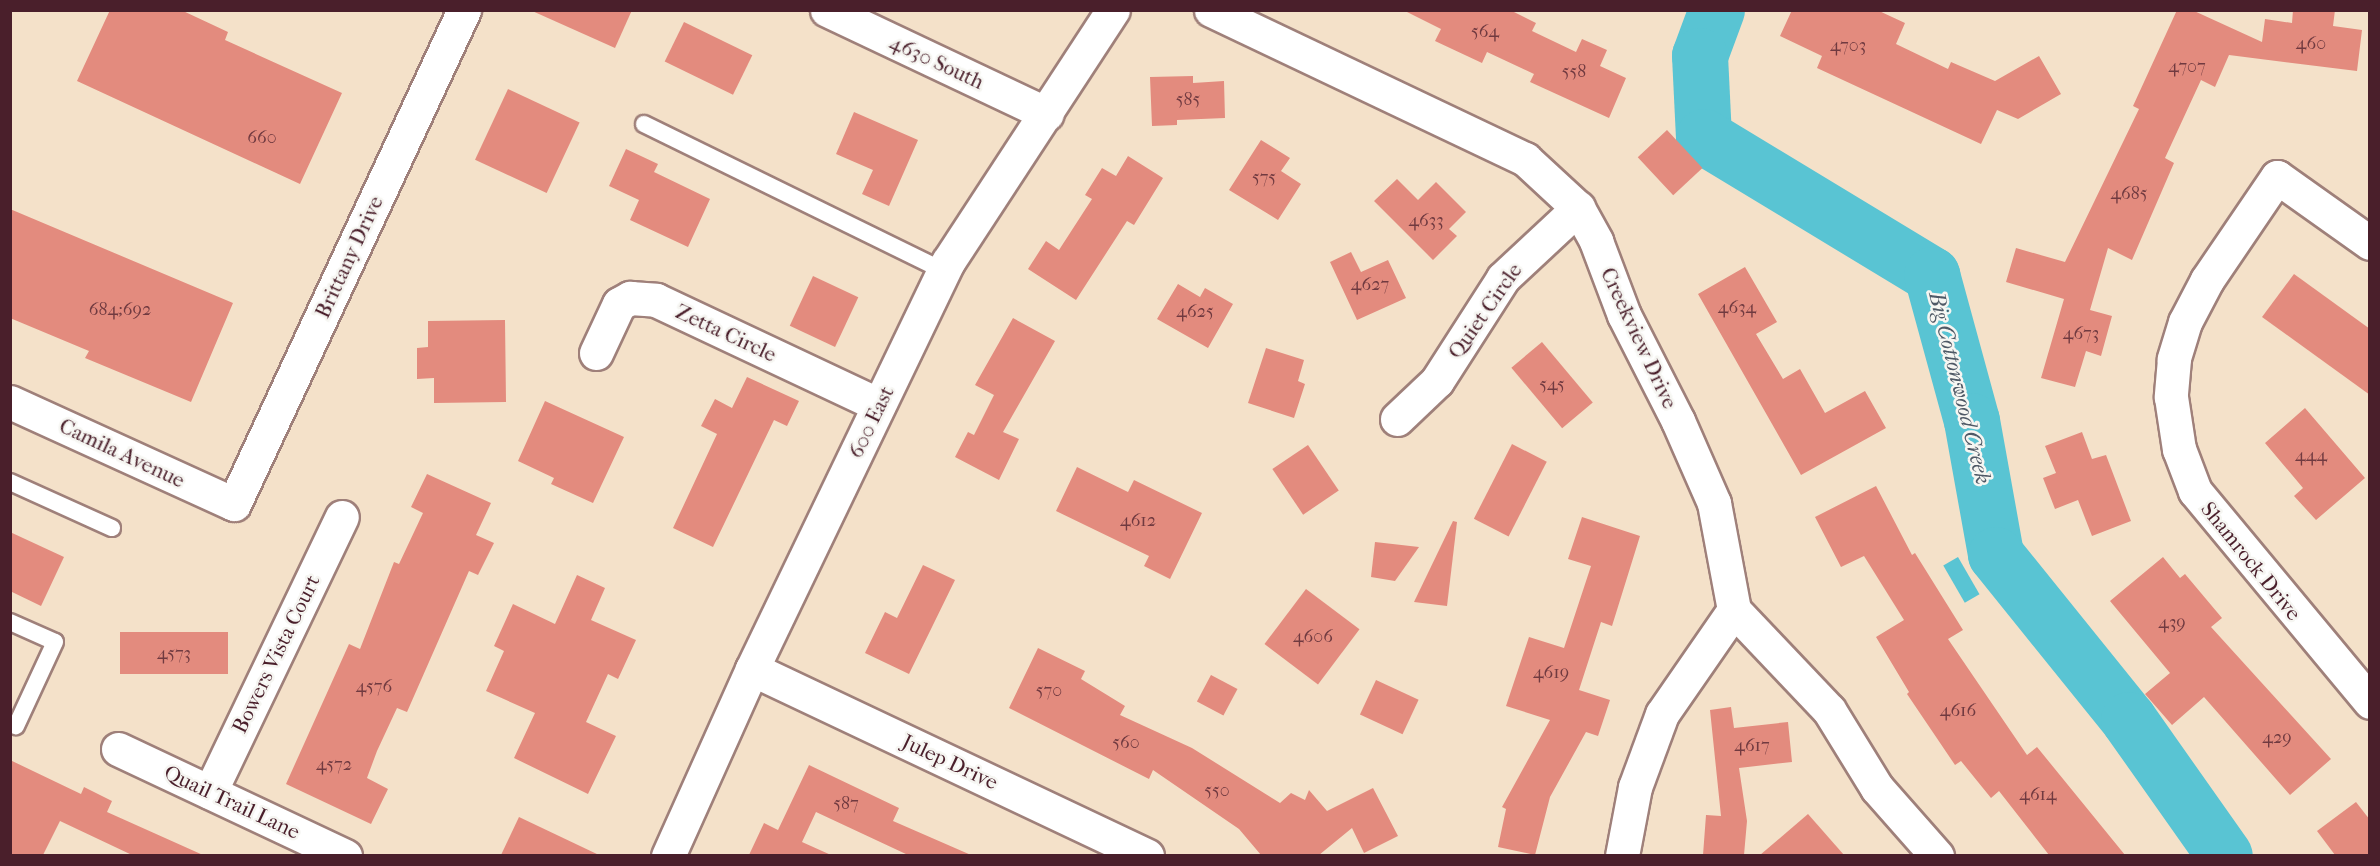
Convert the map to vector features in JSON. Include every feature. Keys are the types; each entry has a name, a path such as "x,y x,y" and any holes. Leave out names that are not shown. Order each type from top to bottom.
{"street":[{"name":"Brittany Drive","path":"234,504 464,10"},
{"name":"4630 South","path":"827,10 1047,114"},
{"name":"600 East","path":"668,855 752,669 944,271 1113,10"},
{"name":"Creekview Drive","path":"1211,10 1525,159 1578,208 1596,241 1624,315 1678,421 1714,503 1734,610"},
{"name":"Shamrock Drive","path":"2370,243 2277,177 2207,280 2185,322 2174,359 2171,398 2178,449 2195,491 2214,519 2370,702"},
{"name":"Quiet Circle","path":"1397,420 1437,381 1503,278 1578,208"},
{"name":"Zetta Circle","path":"596,353 620,304 630,298 656,300 879,405"},
{"name":"Camila Avenue","path":"10,402 234,504"},
{"name":"Bowers Vista Court","path":"210,792 342,517"},
{"path":"1622,855 1635,787 1662,714 1734,610 1829,710 1877,788 1937,855"},
{"name":"Julep Drive","path":"752,669 1148,855"},
{"name":"Quail Trail Lane","path":"118,749 345,855"}],"lane":[{"path":"644,124 944,271"},
{"path":"10,482 112,528"},
{"path":"10,622 55,642 16,726"}],"water":[{"path":"1958,557 1980,594 1965,603 1943,566"}],"building":[{"path":"110,10 181,10 228,32 225,40 342,93 300,184 77,81"},
{"path":"530,10 632,10 615,48"},
{"path":"1403,10 1510,10 1536,23 1532,31 1576,52 1582,39 1607,50 1600,66 1626,78 1609,118 1530,82 1534,74 1487,52 1482,63 1435,41 1441,29"},
{"path":"1792,10 1877,10 1905,23 1896,44 1948,69 1951,62 1995,81 2039,56 2061,94 2018,119 1997,110 1981,144 1817,68 1822,56 1780,36"},
{"path":"2177,10 2192,10 2262,42 2265,19 2292,23 2293,10 2335,10 2333,26 2362,30 2357,71 2229,55 2215,87 2201,80 2165,158 2174,163 2132,260 2108,248 2090,310 2112,316 2101,356 2086,351 2075,387 2041,378 2064,299 2006,282 2016,248 2065,262 2139,109 2133,106"},
{"path":"684,22 752,55 733,95 665,62"},
{"path":"1193,76 1193,83 1224,81 1225,118 1177,120 1177,125 1152,126 1150,77"},
{"path":"508,89 580,122 547,193 475,160"},
{"path":"854,112 918,140 889,206 862,194 873,170 836,154"},
{"path":"1667,130 1702,168 1673,195 1638,157"},
{"path":"1261,140 1290,158 1281,171 1301,184 1278,220 1229,190"},
{"path":"626,149 658,164 654,172 710,199 688,247 630,220 639,200 609,186"},
{"path":"1128,156 1163,178 1134,225 1127,221 1076,300 1028,269 1046,241 1059,250 1092,199 1085,195 1102,168 1116,176"},
{"path":"1397,179 1418,200 1436,182 1466,212 1449,229 1457,236 1433,260 1374,201"},
{"path":"10,209 233,303 191,402 85,358 89,351 10,318"},
{"path":"1351,252 1361,272 1388,260 1406,298 1357,320 1330,262"},
{"path":"1745,267 1777,322 1756,334 1783,379 1800,369 1825,413 1865,391 1886,428 1801,475 1698,294"},
{"path":"2294,274 2370,329 2370,395 2262,317"},
{"path":"813,276 858,297 835,347 790,326"},
{"path":"1178,284 1200,297 1205,288 1233,304 1208,348 1157,319"},
{"path":"1013,318 1055,341 1003,432 1019,439 999,480 955,457 968,432 974,435 994,395 975,385"},
{"path":"505,320 506,402 434,403 434,378 417,379 417,348 428,347 428,321"},
{"path":"1542,342 1593,403 1562,428 1511,368"},
{"path":"1266,348 1304,360 1298,381 1305,384 1294,418 1248,403"},
{"path":"747,377 799,401 787,426 774,420 713,547 673,528 717,434 701,426 715,399 732,408"},
{"path":"545,401 624,437 593,503 551,484 554,478 518,461"},
{"path":"2305,408 2365,478 2316,520 2294,496 2303,488 2265,443"},
{"path":"2082,432 2092,459 2106,455 2131,521 2092,536 2078,500 2055,509 2043,478 2056,473 2045,446"},
{"path":"1512,444 1547,462 1509,537 1474,519"},
{"path":"1308,445 1339,491 1303,515 1272,469"},
{"path":"1077,467 1128,492 1134,480 1202,513 1170,579 1144,566 1149,556 1056,511"},
{"path":"427,474 491,503 476,535 494,543 478,575 469,571 407,712 397,708 377,751 367,778 388,789 371,824 286,784 349,644 360,649 394,562 399,564 423,513 411,507"},
{"path":"1876,486 1912,555 1915,553 1963,630 1948,639 2027,755 2037,747 2125,855 2049,855 1999,791 1991,798 1961,761 1955,765 1907,694 1909,692 1876,637 1904,620 1864,556 1841,567 1815,517"},
{"path":"1582,517 1640,536 1612,626 1601,622 1579,690 1610,700 1598,736 1586,732 1550,797 1535,855 1498,847 1506,809 1502,807 1550,720 1506,706 1529,637 1564,648 1591,566 1568,559"},
{"path":"1453,521 1457,522 1447,606 1414,602"},
{"path":"10,532 64,557 41,606 10,591"},
{"path":"1375,542 1419,547 1395,581 1371,577"},
{"path":"2163,557 2180,578 2185,574 2222,618 2211,627 2331,759 2290,795 2204,697 2172,725 2145,694 2170,673 2110,601"},
{"path":"923,565 955,580 909,674 865,653 885,612 897,618"},
{"path":"577,575 605,588 591,620 636,640 618,679 608,674 586,722 616,736 588,794 514,758 535,713 486,691 504,651 494,646 513,604 555,624"},
{"path":"1306,589 1360,629 1318,684 1264,644"},
{"path":"120,632 228,632 228,674 120,674"},
{"path":"1038,648 1085,671 1081,679 1125,706 1120,715 1192,748 1280,803 1291,793 1305,800 1309,790 1327,811 1373,788 1398,836 1364,853 1352,828 1319,855 1261,855 1239,829 1153,770 1149,779 1009,708"},
{"path":"1211,675 1237,689 1223,716 1197,701"},
{"path":"1376,680 1419,700 1403,734 1360,714"},
{"path":"1731,707 1734,728 1788,722 1792,762 1739,768 1747,821 1744,855 1703,855 1706,815 1721,816 1710,710"},
{"path":"10,760 81,794 84,787 112,801 107,812 203,855 132,855 60,821 43,855 10,855"},
{"path":"809,765 899,808 893,821 971,855 908,855 816,812 802,842 831,855 749,855 764,823 778,830"},
{"path":"2356,802 2370,820 2370,855 2335,855 2317,831"},
{"path":"1808,814 1844,855 1760,855"},
{"path":"519,817 599,855 501,855"}],"waterway":[{"name":"Big Cottonwood Creek","path":"1717,10 1700,56 1704,137 1932,275 1972,421 1996,555 2129,720 2225,856"}]}
